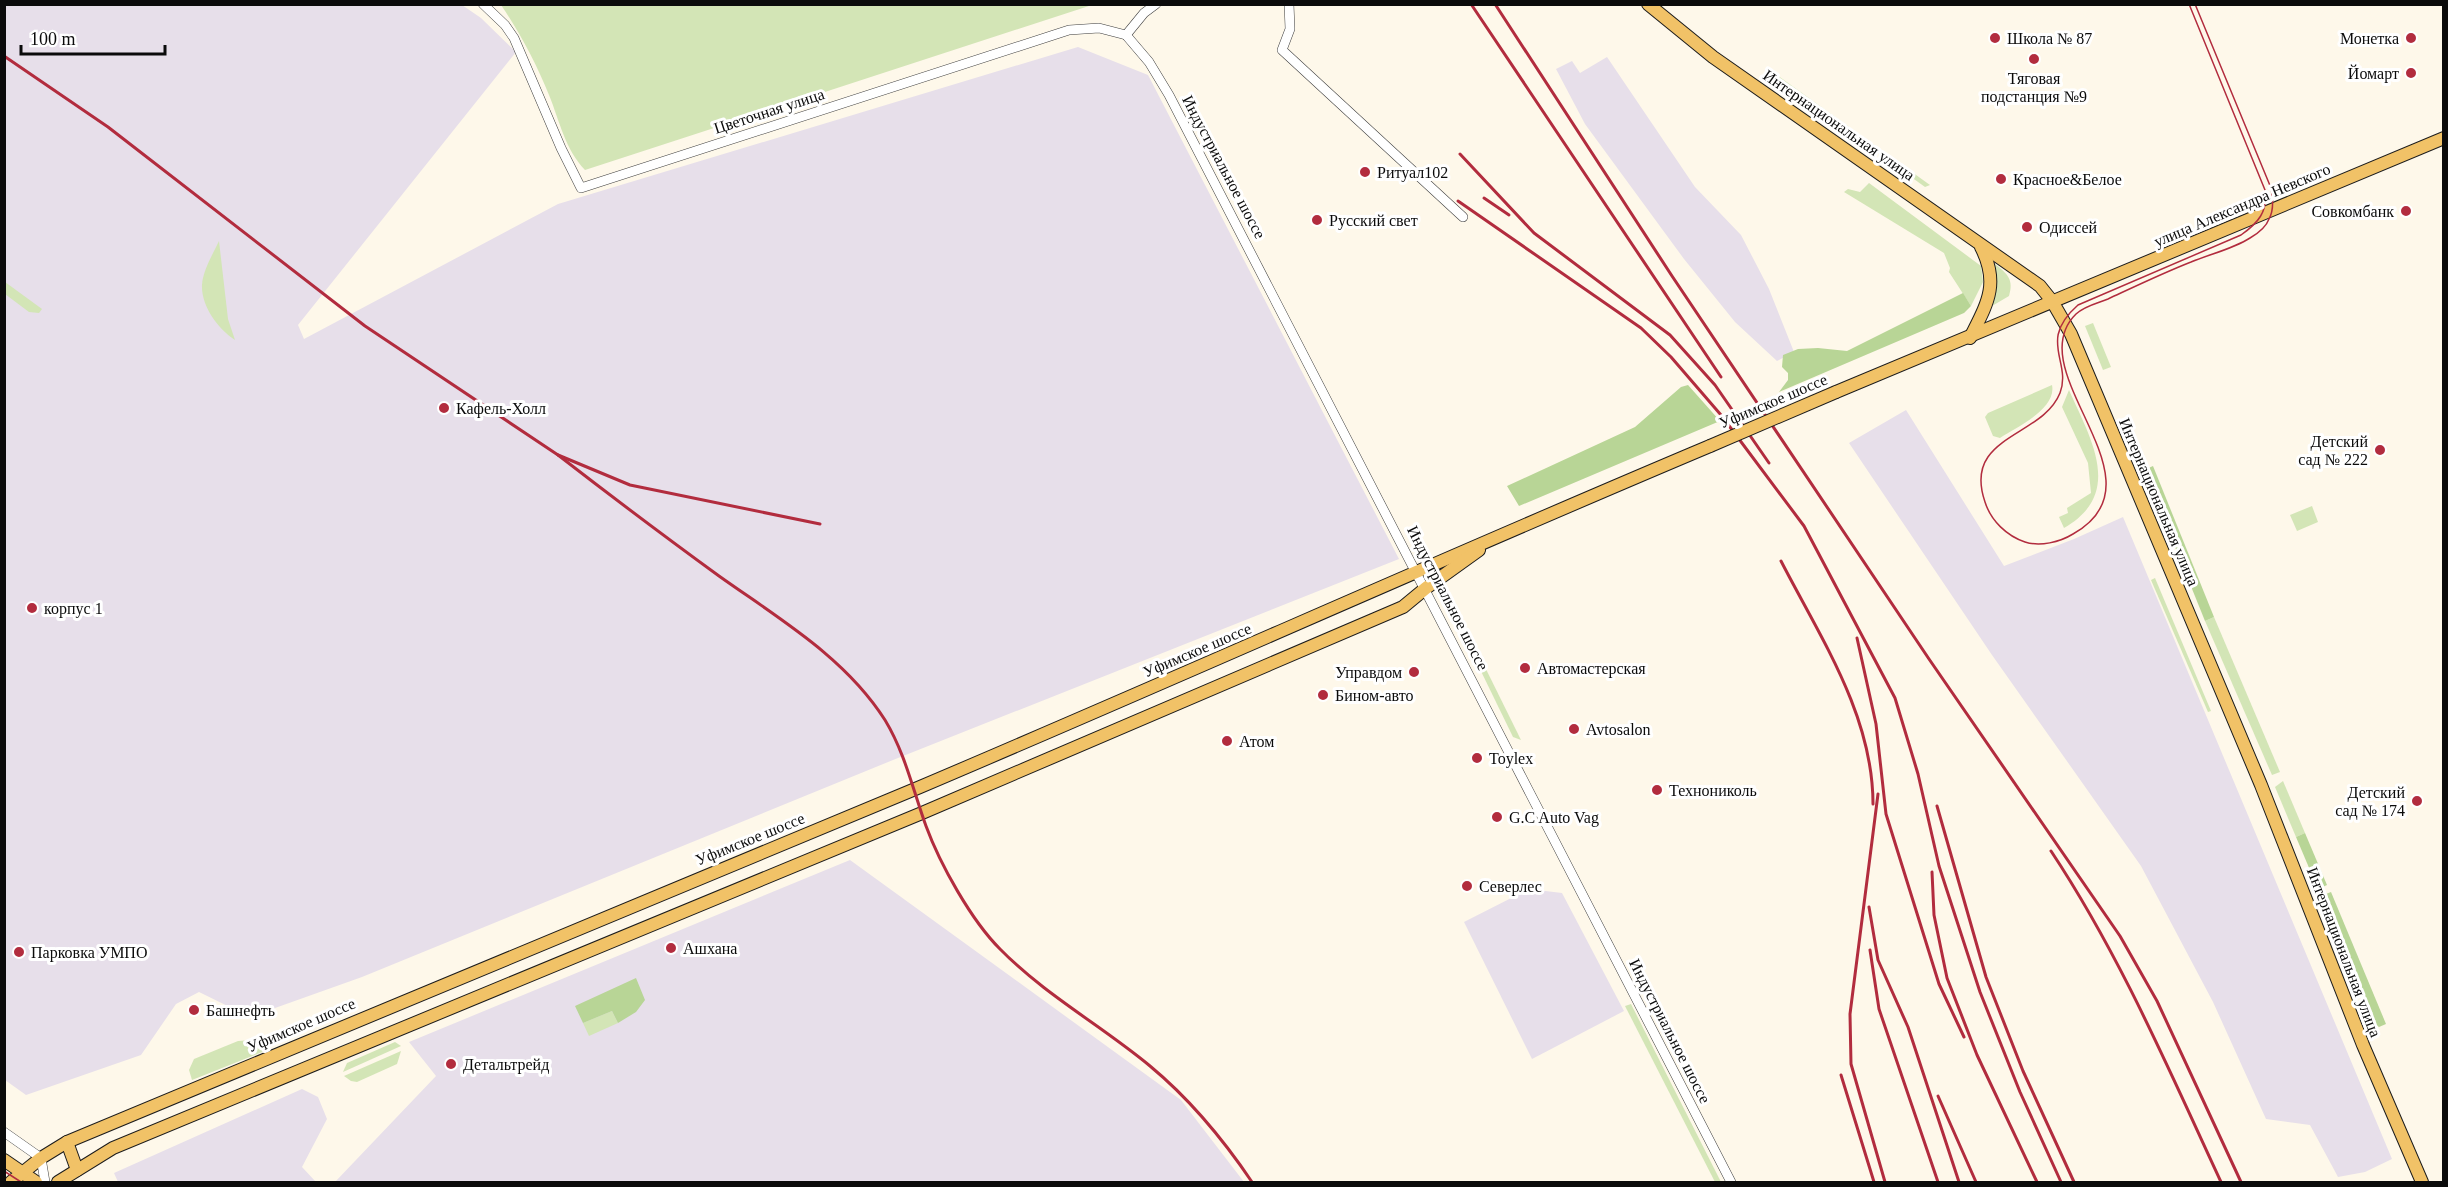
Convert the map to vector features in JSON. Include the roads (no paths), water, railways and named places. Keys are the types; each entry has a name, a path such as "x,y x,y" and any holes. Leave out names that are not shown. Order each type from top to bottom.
{"main road":[{"name":"Интернациональная улица","path":"1648,4 1713,57 2040,286 2052,301 2071,334 2257,774 2363,1045 2422,1182"},
{"name":"улица Александра Невского","path":"2052,301 2444,138"},
{"path":"1970,338 1991,289 1987,260 1980,245"},
{"name":"Уфимское шоссе","path":"11,1182 21,1172 67,1142 916,789 1418,573 1506,532 1836,392 1970,338 2052,301"},
{"name":"Уфимское шоссе","path":"58,1182 124,1144 922,813 1403,608 1426,588 1506,532"},
{"path":"67,1142 77,1170"},
{"path":"4,1160 36,1182"}],"street":[{"name":"Цветочная улица","path":"483,4 505,25 514,38 561,148 581,188 1069,30 1099,28 1126,35"},
{"path":"1126,35 1144,12 1156,4"},
{"path":"1288,4 1290,29 1282,50 1463,217"},
{"name":"Индустриальное шоссе","path":"1126,35 1149,62 1169,95 1426,588 1731,1182"},
{"path":"4,1132 41,1158 45,1182"}],"tram line":[{"path":"2189,4 2265,190 2265,205 2257,221 2241,235 2078,305 2066,318 2057,340 2063,382 2060,393 2051,408 2007,439 1984,463 1981,480 1985,502 1991,515 2006,532 2025,542 2050,543 2073,534 2099,511 2106,485 2101,456 2064,365 2063,338 2076,314 2170,271 2243,242 2261,230 2271,215 2273,204 2271,188 2195,4"},
{"path":"4,1171 21,1182"}],"railway":[{"path":"1471,4 1721,377"},
{"path":"1495,4 1672,276 1929,659 2120,936 2157,1001 2241,1182"},
{"path":"4,56 108,127 365,326 558,455 630,485 820,524"},
{"path":"1460,154 1534,233 1670,335 1715,385 1769,463"},
{"path":"1484,198 1509,215"},
{"path":"1458,201 1641,328 1671,357 1721,415 1804,526 1895,698 1918,774 1939,866 1980,992 2020,1092 2061,1182"},
{"path":"558,455 678,546 787,623 850,677 869,697 892,733 939,857 957,891 989,937 1017,966 1132,1051 1179,1092 1206,1121 1252,1182"},
{"path":"1781,561 1842,678 1854,708 1871,771 1873,804"},
{"path":"1857,638 1876,724 1886,814 1939,984 1964,1037"},
{"path":"1878,794 1850,1014 1851,1064 1885,1182"},
{"path":"1937,806 1986,977 2023,1071 2074,1182"},
{"path":"2051,851 2076,890 2121,972 2163,1055 2221,1182"},
{"path":"1932,872 1934,915 1947,978 1977,1055 2037,1182"},
{"path":"1869,907 1878,960 1908,1027 1959,1182"},
{"path":"1870,950 1879,1009 1938,1182"},
{"path":"1841,1075 1874,1182"},
{"path":"1938,1096 1976,1182"}],"place":[{"name":"Школа № 87","path":"1995,38"},
{"name":"Монетка","path":"2411,38"},
{"name":"Тяговая подстанция №9","path":"2034,59"},
{"name":"Йомарт","path":"2411,73"},
{"name":"Ритуал102","path":"1365,172"},
{"name":"Красное&Белое","path":"2001,179"},
{"name":"Совкомбанк","path":"2406,211"},
{"name":"Русский свет","path":"1317,220"},
{"name":"Одиссей","path":"2027,227"},
{"name":"Кафель-Холл","path":"444,408"},
{"name":"Детский сад № 222","path":"2380,450"},
{"name":"корпус 1","path":"32,608"},
{"name":"Автомастерская","path":"1525,668"},
{"name":"Управдом","path":"1414,672"},
{"name":"Бином-авто","path":"1323,695"},
{"name":"Avtosalon","path":"1574,729"},
{"name":"Атом","path":"1227,741"},
{"name":"Toylex","path":"1477,758"},
{"name":"Технониколь","path":"1657,790"},
{"name":"Детский сад № 174","path":"2417,801"},
{"name":"G.C Auto Vag","path":"1497,817"},
{"name":"Северлес","path":"1467,886"},
{"name":"Ашхана","path":"671,948"},
{"name":"Парковка УМПО","path":"19,952"},
{"name":"Башнефть","path":"194,1010"},
{"name":"Детальтрейд","path":"451,1064"}]}
